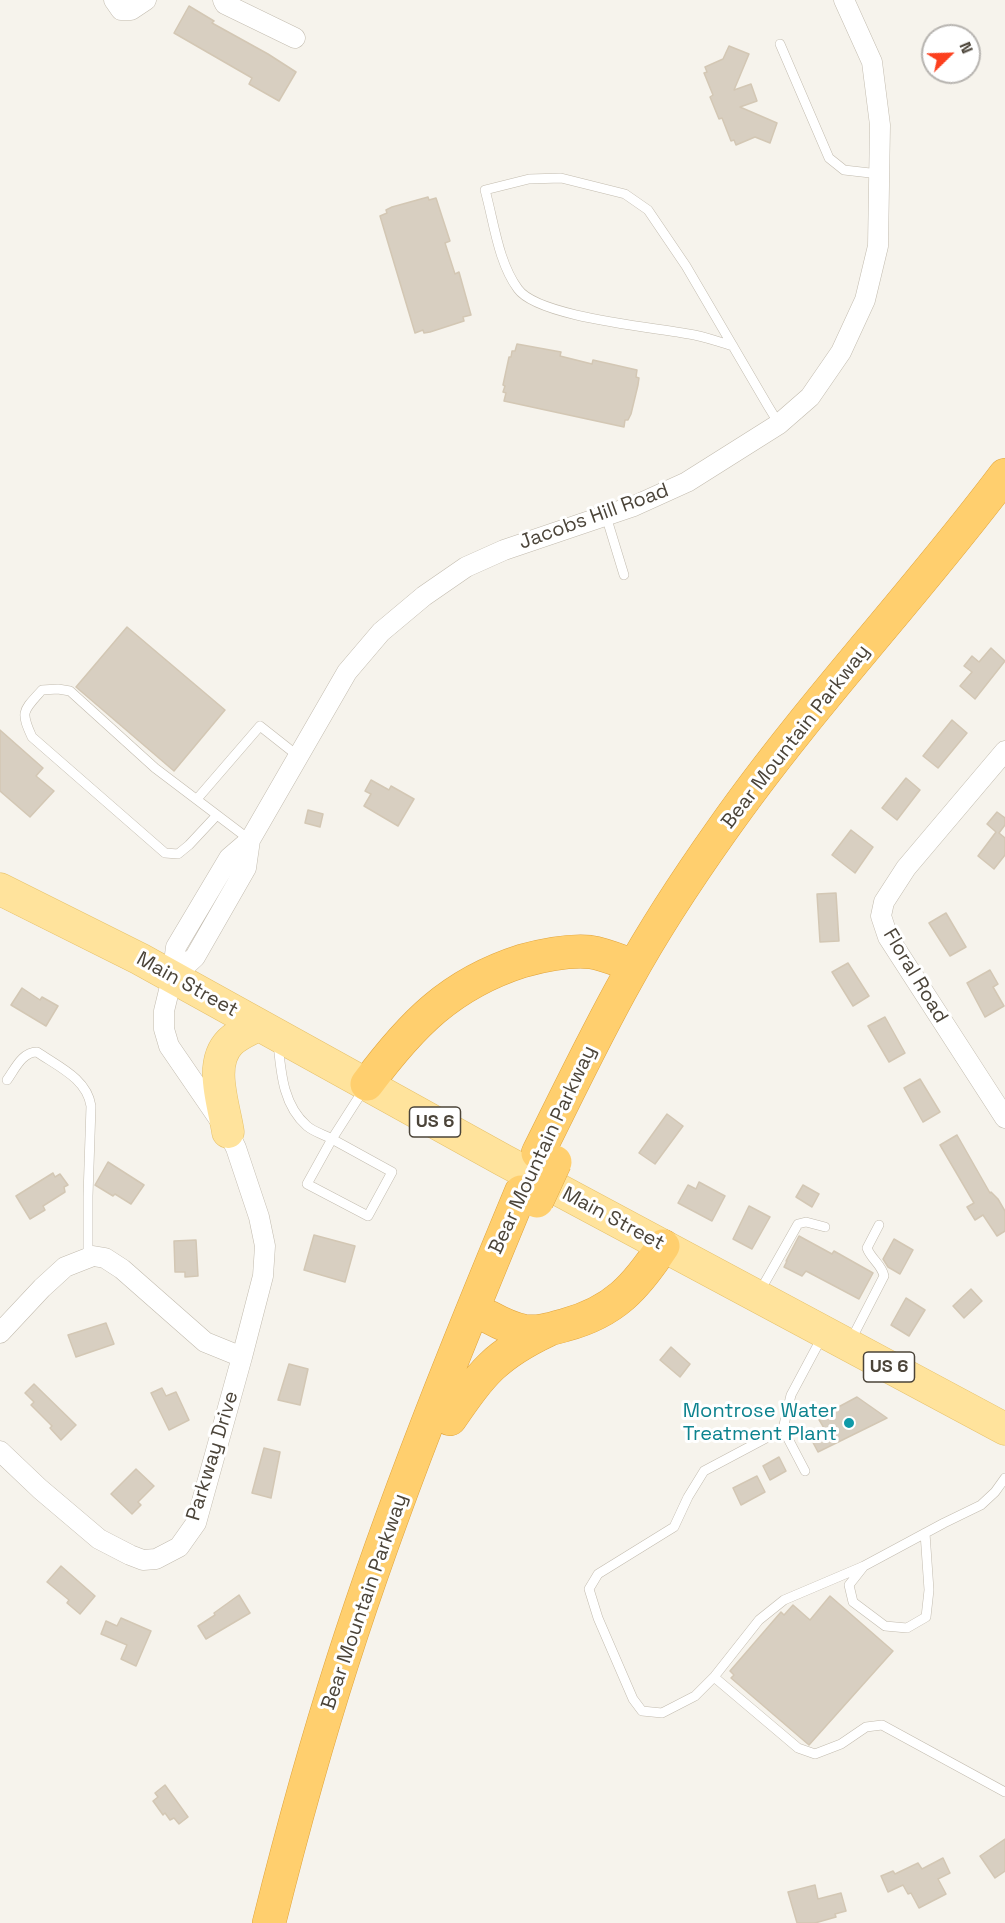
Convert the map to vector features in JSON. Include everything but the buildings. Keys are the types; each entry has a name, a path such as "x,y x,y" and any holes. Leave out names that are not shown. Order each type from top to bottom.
{"highway":[{"name":"Bear Mountain Parkway","path":"268,1923 315,1751 379,1555 436,1402 547,1158 597,1034 634,966 706,853 760,779 940,560 1005,475"},
{"name":"Bear Mountain Parkway","path":"547,1158 652,976 730,855 817,740 961,567 1005,510"},
{"path":"367,1083 398,1043 434,1008 459,989 498,970 531,959 571,952 600,954 634,966"},
{"name":"Bear Mountain Parkway","path":"288,1923 333,1757 362,1664 397,1562 489,1317 529,1197"},
{"path":"450,1419 475,1383 498,1359 522,1342 549,1330 587,1318 615,1304 637,1283 663,1246"},
{"path":"489,1317 516,1329 537,1332 549,1330"}],"main road":[{"name":"Main Street","path":"0,889 120,949 367,1083 503,1160 1005,1429"},
{"path":"228,1132 218,1071 224,1050 231,1041 268,1030"}],"street":[{"path":"114,0 121,10 131,10 146,0"},
{"path":"223,0 225,4 294,38"},
{"name":"Jacobs Hill Road","path":"172,978 176,947 229,858 250,840 347,672 381,632 424,596 466,567 504,550 634,506 687,482 779,424 810,397 841,352 865,300 878,246 880,125 872,62 844,0"},
{"name":"Floral Road","path":"1005,751 906,868 884,902 881,916 888,937 1005,1118"},
{"name":"Parkway Drive","path":"0,1451 40,1489 99,1539 130,1555 144,1560 156,1559 179,1547 196,1523 263,1276 265,1246 259,1217 236,1148 228,1132 169,1046 164,1029 164,1011 172,978"},
{"path":"0,1334 42,1288 65,1267 88,1258 105,1258 122,1269 205,1342 242,1357"}],"lane":[{"path":"780,44 829,158 844,170 879,174"},
{"path":"733,346 692,334 565,312 534,302 520,291 507,271 484,190 529,179 561,178 626,195 648,210 686,266 779,424"},
{"path":"606,516 624,575"},
{"path":"217,815 178,854 165,853 32,737 24,718 28,706 42,690 70,691 155,768 250,840"},
{"path":"197,799 260,726 298,756"},
{"path":"268,1030 290,1105 307,1126 332,1139 371,1164 392,1172 368,1216 351,1201 333,1191 307,1184 332,1139 367,1083"},
{"path":"7,1080 25,1055 31,1052 38,1053 82,1083 89,1095 91,1106 88,1258"},
{"path":"757,1296 798,1224 806,1222 825,1227"},
{"path":"805,1471 783,1429 790,1395 837,1339 884,1276 883,1270 869,1255 867,1248 879,1225"},
{"path":"783,1429 704,1471 688,1497 674,1527 598,1574 589,1589 598,1618 633,1699 642,1711 662,1713 695,1696 714,1677 759,1620 784,1600 864,1566 981,1505 995,1492 1005,1478"},
{"path":"864,1566 849,1585 854,1602 885,1626 908,1628 926,1617 929,1590 925,1533"},
{"path":"714,1677 798,1748 814,1754 840,1744 866,1726 882,1725 1005,1792"}],"place":[{"name":"Montrose Water Treatment Plant","path":"849,1423"}]}
